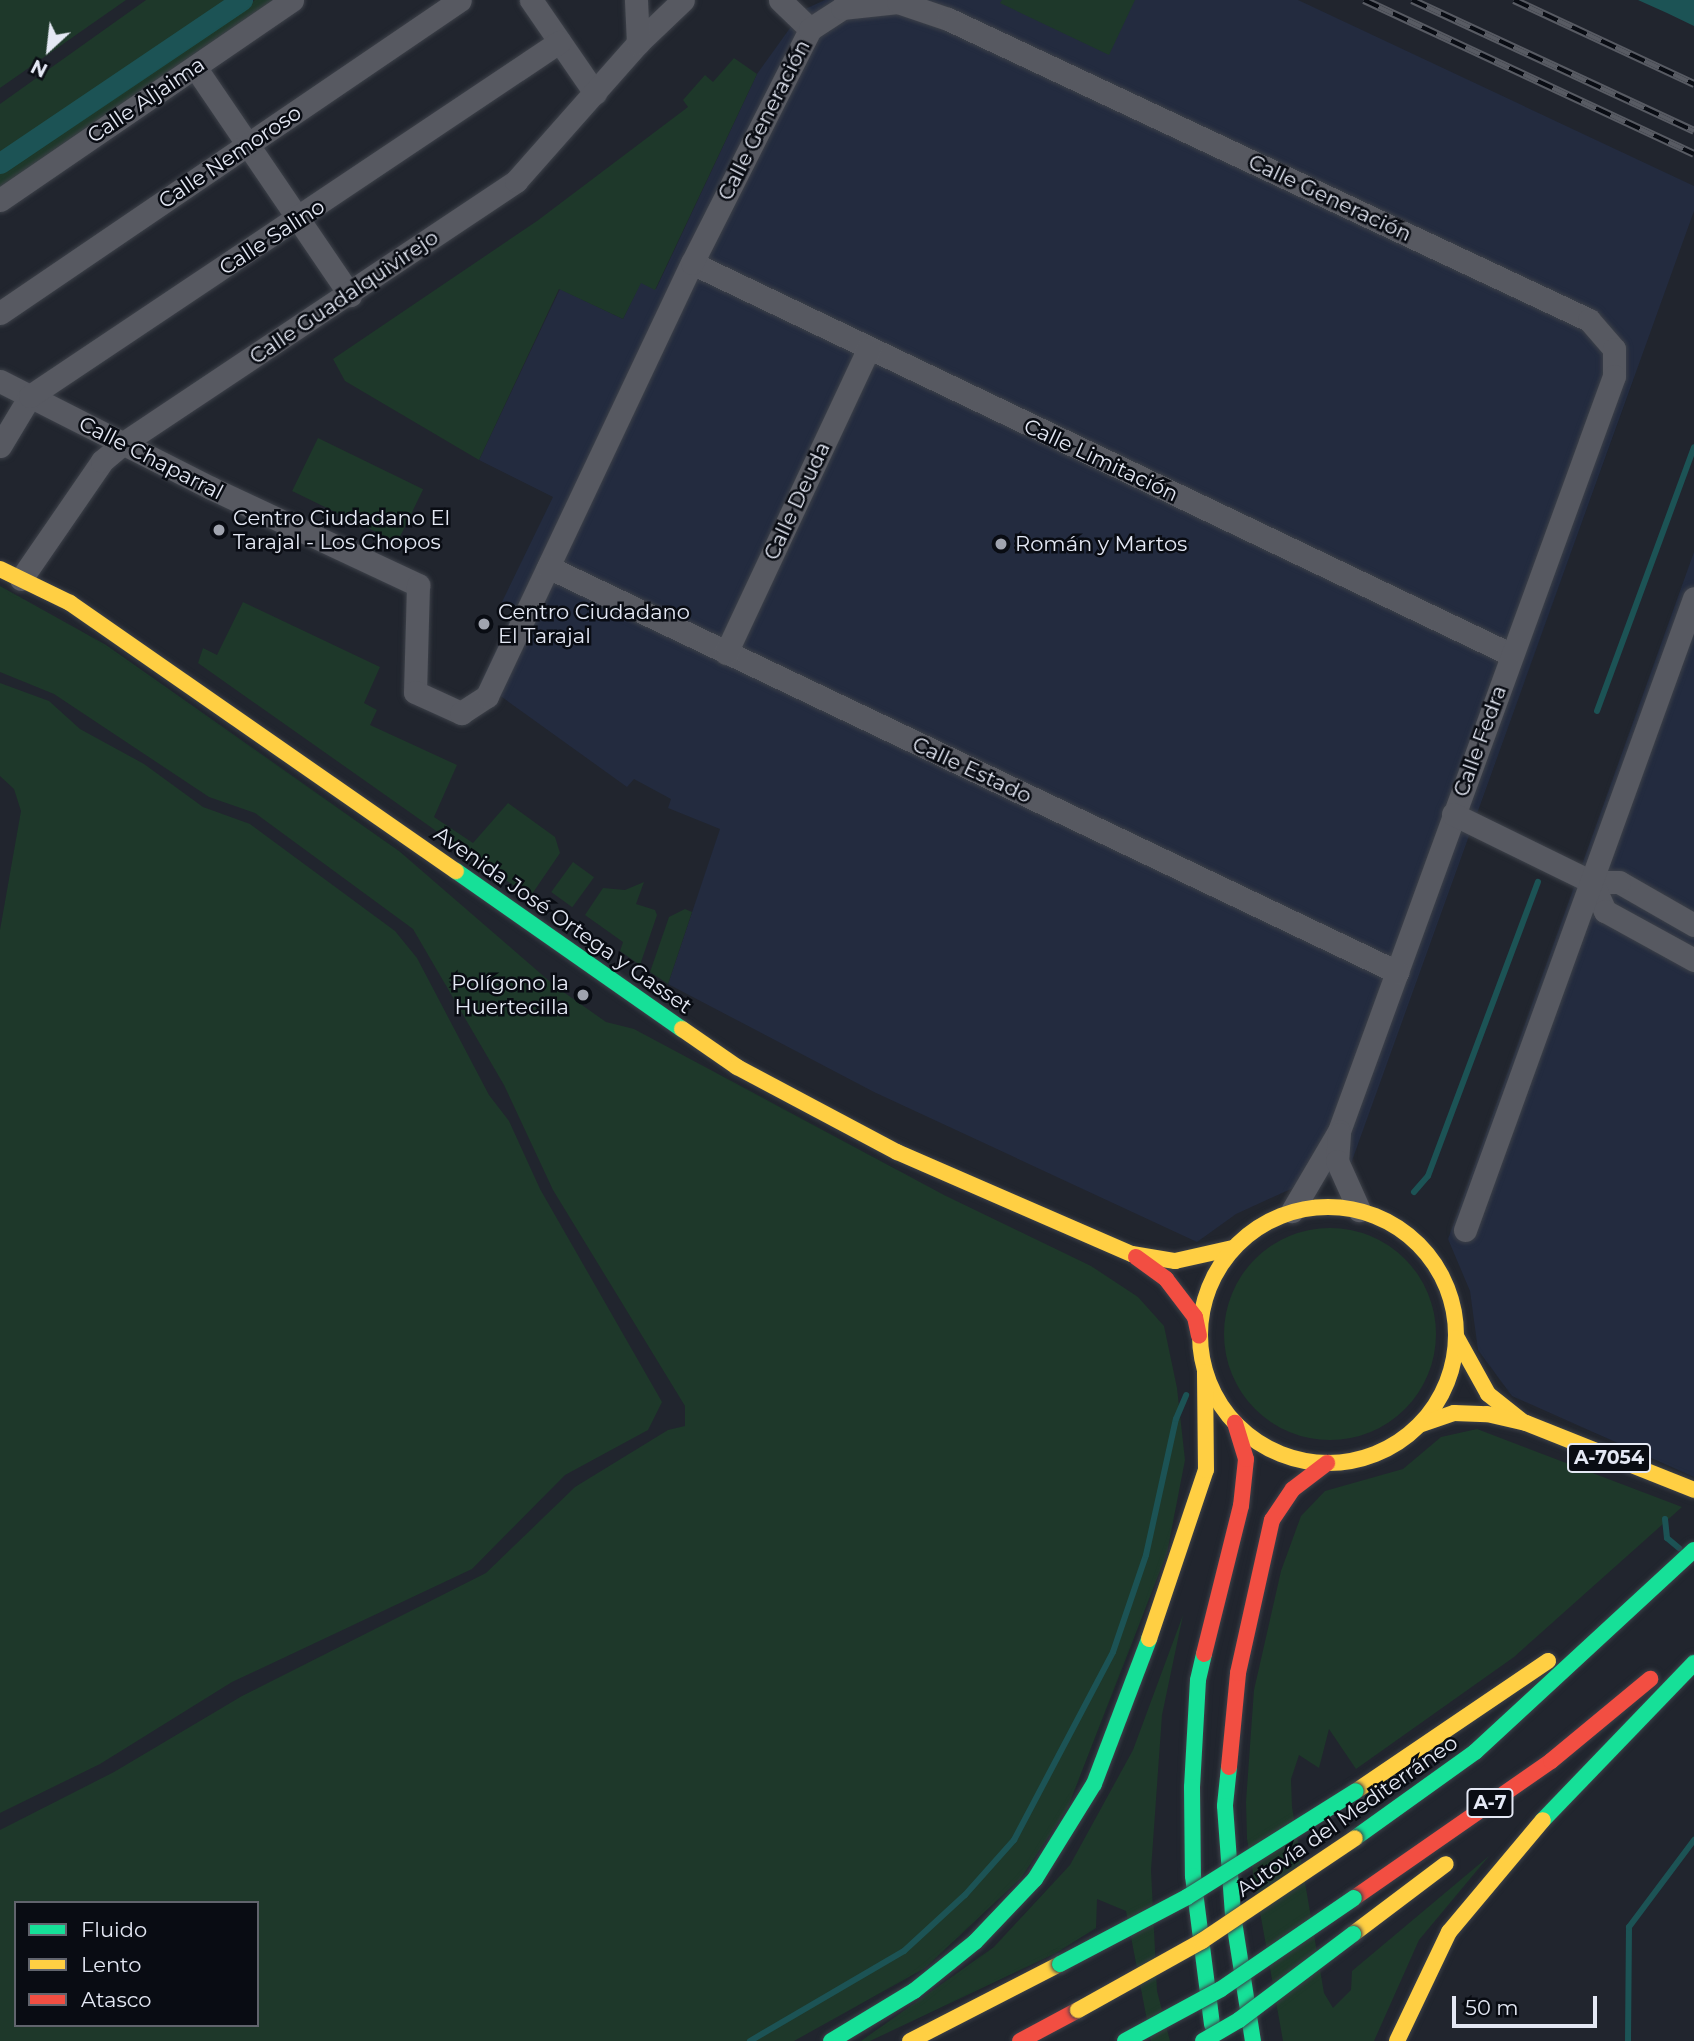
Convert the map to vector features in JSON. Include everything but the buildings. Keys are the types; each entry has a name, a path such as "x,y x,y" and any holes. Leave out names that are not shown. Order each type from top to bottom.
{"main road":[{"name":"Avenida José Ortega y Gasset","path":"0,569 70,603 737,1067 897,1152 1132,1254 1166,1279 1195,1317 1199,1336"},
{"path":"831,2041 914,1991 975,1942 1035,1879 1094,1784 1124,1714 1206,1470 1209,1441 1205,1372 1199,1336 1208,1289 1233,1248 1255,1229 1292,1211 1326,1206 1359,1210 1391,1222 1418,1242 1440,1270 1454,1303 1457,1338 1452,1370 1440,1398 1422,1424 1379,1453 1327,1463 1293,1458 1262,1444 1234,1423"},
{"name":"Avenida José Ortega y Gasset","path":"1132,1254 1175,1261 1233,1248"},
{"name":"A-7054","path":"1457,1338 1488,1394 1526,1423"},
{"path":"1205,1372 1234,1423 1246,1459 1242,1495 1198,1681 1192,1787 1193,1876 1205,1995 1216,2041"},
{"name":"A-7054","path":"1422,1424 1454,1413 1487,1414 1526,1423 1694,1490"},
{"path":"1253,2041 1233,1915 1225,1806 1238,1673 1272,1520 1293,1489 1327,1463"},
{"path":"910,2041 1187,1897 1356,1791 1539,1667 1694,1543"},
{"name":"Autovía del Mediterráneo","path":"1020,2041 1202,1941 1355,1838 1475,1752 1561,1676 1694,1550"},
{"name":"A-7","path":"1125,2041 1221,1989 1551,1761 1694,1645"},
{"path":"1397,2041 1449,1932 1528,1835 1694,1663"},
{"path":"1494,1822 1551,1761"},
{"path":"1203,2041 1239,2020 1464,1849"}],"street":[{"name":"Calle Aljaima","path":"0,200 292,0"},
{"name":"Calle Nemoroso","path":"0,313 460,0"},
{"path":"531,0 594,93"},
{"path":"636,0 638,43"},
{"name":"Calle Guadalquivirejo","path":"22,579 102,461 122,444 350,295 516,181 638,43 683,0"},
{"path":"780,0 810,29"},
{"name":"Calle Generación","path":"418,584 415,692 461,713 487,696 692,263 810,29 842,8 898,2 948,19 1590,320 1614,349"},
{"name":"Calle Salino","path":"0,446 30,396 299,219 559,42"},
{"path":"195,67 350,295"},
{"name":"Calle Limitación","path":"692,263 868,350 1512,655"},
{"name":"Calle Fedra","path":"1292,1211 1339,1131 1614,376 1614,349"},
{"name":"Calle Deuda","path":"726,653 868,350"},
{"name":"Calle Chaparral","path":"0,381 122,444 418,584"},
{"name":"Calle Estado","path":"548,567 1397,972"},
{"path":"1465,1230 1694,598"},
{"path":"1453,814 1592,882 1619,882 1694,925"},
{"path":"1592,882 1605,911 1694,959 1694,948"},
{"name":"Calle Fedra","path":"1339,1131 1338,1161 1359,1210"}],"shaded area":[{"path":"0,0 126,0 0,88"},
{"path":"146,0 227,0 0,154 0,104"},
{"path":"255,0 277,0 0,188 0,171"},
{"path":"825,0 1298,0 1694,186 1694,211 1349,1169 1306,1182 1236,1214 1197,1242 874,1092 668,984 720,829 668,808 671,799 634,779 627,787 481,682 515,609 501,604 553,497 479,460 560,289 623,319 641,282 656,289 757,74 803,10"},
{"path":"1002,0 1135,0 1109,55 1000,3"},
{"path":"1638,0 1694,0 1694,26 1667,13"},
{"path":"734,58 757,74 655,290 641,283 623,319 559,289 479,460 345,381 333,359 537,221 688,107 683,100 705,75 713,82"},
{"path":"318,438 423,489 397,542 292,491"},
{"path":"1694,552 1694,1477 1512,1396 1478,1350 1470,1291 1448,1239"},
{"path":"0,586 106,645 399,851 555,986 606,1022 634,1029 944,1195 1091,1266 1138,1297 1164,1326 1177,1388 1185,1460 1167,1553 1068,1807 1021,1878 925,1968 794,2041 0,2041 0,1830 114,1772 242,1696 486,1573 575,1487 668,1430 685,1426 685,1406 553,1190 504,1085 413,929 255,813 209,797 54,694 0,672"},
{"path":"243,602 380,667 364,703 377,710 370,725 457,765 434,817 473,843 508,803 555,837 560,853 530,897 198,663 203,648 217,655"},
{"path":"0,683 49,701 80,729 144,764 203,807 250,824 395,931 417,958 489,1095 509,1121 540,1189 662,1402 648,1430 565,1475 472,1569 232,1682 100,1764 0,1813 0,930 21,811 14,789 0,776"},
{"path":"573,862 594,877 572,907 551,892"},
{"path":"644,882 636,904 655,910 657,915 640,965 620,951 623,942 585,915 603,888 625,890"},
{"path":"685,909 692,912 668,984 650,972 669,917"},
{"path":"1330,1228 1371,1236 1405,1259 1428,1293 1436,1334 1428,1375 1405,1409 1371,1432 1330,1440 1289,1432 1255,1409 1232,1375 1224,1334 1232,1293 1255,1259 1289,1236"},
{"path":"1477,1429 1682,1507 1514,1657 1356,1769 1329,1729 1319,1768 1299,1755 1291,1779 1292,1807 1324,1993 1333,2008 1351,1990 1352,1971 1489,1856 1419,1940 1374,2041 1283,2041 1247,1839 1246,1802 1254,1690 1281,1571 1301,1516 1325,1491 1403,1469 1441,1437"},
{"path":"1183,1615 1162,1715 1151,1870 1157,1991 1170,2041 1151,2041 1126,1911 1097,1899 1096,1928 1056,1953 870,2041 861,2041 994,1947 1070,1865 1133,1750"}],"waterway":[{"path":"0,163 242,0"},
{"path":"1597,711 1694,447"},
{"path":"1414,1192 1428,1176 1538,882"},
{"path":"750,2041 904,1951 965,1895 1014,1840 1113,1652 1146,1555 1176,1419 1186,1395"},
{"path":"1665,1519 1667,1538 1679,1548"},
{"path":"1628,2041 1629,1927 1694,1840"}],"railway":[{"path":"1364,0 1694,154"},
{"path":"1412,0 1694,131"},
{"path":"1514,0 1694,84"}],"traffic: fast":[{"path":"456,871 682,1029"},
{"path":"1355,1838 1475,1752 1694,1550"},
{"path":"831,2041 914,1991 975,1942 1035,1879 1094,1784 1149,1639"},
{"path":"1204,1654 1198,1680 1192,1787 1193,1876 1212,2025"},
{"path":"1543,1820 1694,1663"},
{"path":"1229,1767 1225,1806 1233,1915 1253,2041"},
{"path":"1060,1964 1187,1897 1356,1791"},
{"path":"1125,2041 1221,1989 1354,1898"},
{"path":"1203,2041 1239,2020 1353,1934"}],"traffic: slow":[{"path":"0,569 70,603 456,871"},
{"path":"682,1029 737,1067 897,1152 1132,1254 1175,1261 1233,1248"},
{"path":"1315,1207 1341,1207 1365,1212 1388,1222 1419,1244 1435,1264 1451,1298 1456,1335 1451,1372 1435,1406 1419,1426 1399,1442 1365,1458 1341,1463 1315,1463 1291,1458 1268,1448 1237,1426 1221,1406 1205,1372 1200,1348 1200,1322 1205,1298 1215,1275 1237,1244 1257,1228 1291,1212 1315,1207"},
{"path":"1457,1338 1488,1394 1522,1421"},
{"path":"1149,1639 1206,1470 1205,1372"},
{"path":"1422,1424 1454,1413 1487,1414 1526,1423 1694,1490"},
{"path":"1356,1791 1548,1661"},
{"path":"1397,2041 1449,1932 1543,1820"},
{"path":"1078,2010 1202,1941 1355,1838"},
{"path":"1353,1934 1446,1864"},
{"path":"910,2041 1060,1964"}],"traffic: jam":[{"path":"1136,1257 1166,1279 1195,1317 1199,1336"},
{"path":"1204,1654 1241,1506 1246,1459 1235,1423"},
{"path":"1229,1767 1238,1673 1272,1520 1293,1489 1327,1463"},
{"path":"1354,1898 1551,1761 1650,1679"},
{"path":"1020,2041 1078,2010"}],"place":[{"name":"Centro Ciudadano El Tarajal - Los Chopos","path":"219,530"},
{"name":"Román y Martos","path":"1001,544"},
{"name":"Centro Ciudadano El Tarajal","path":"484,624"},
{"name":"Polígono la Huertecilla","path":"583,995"}]}
